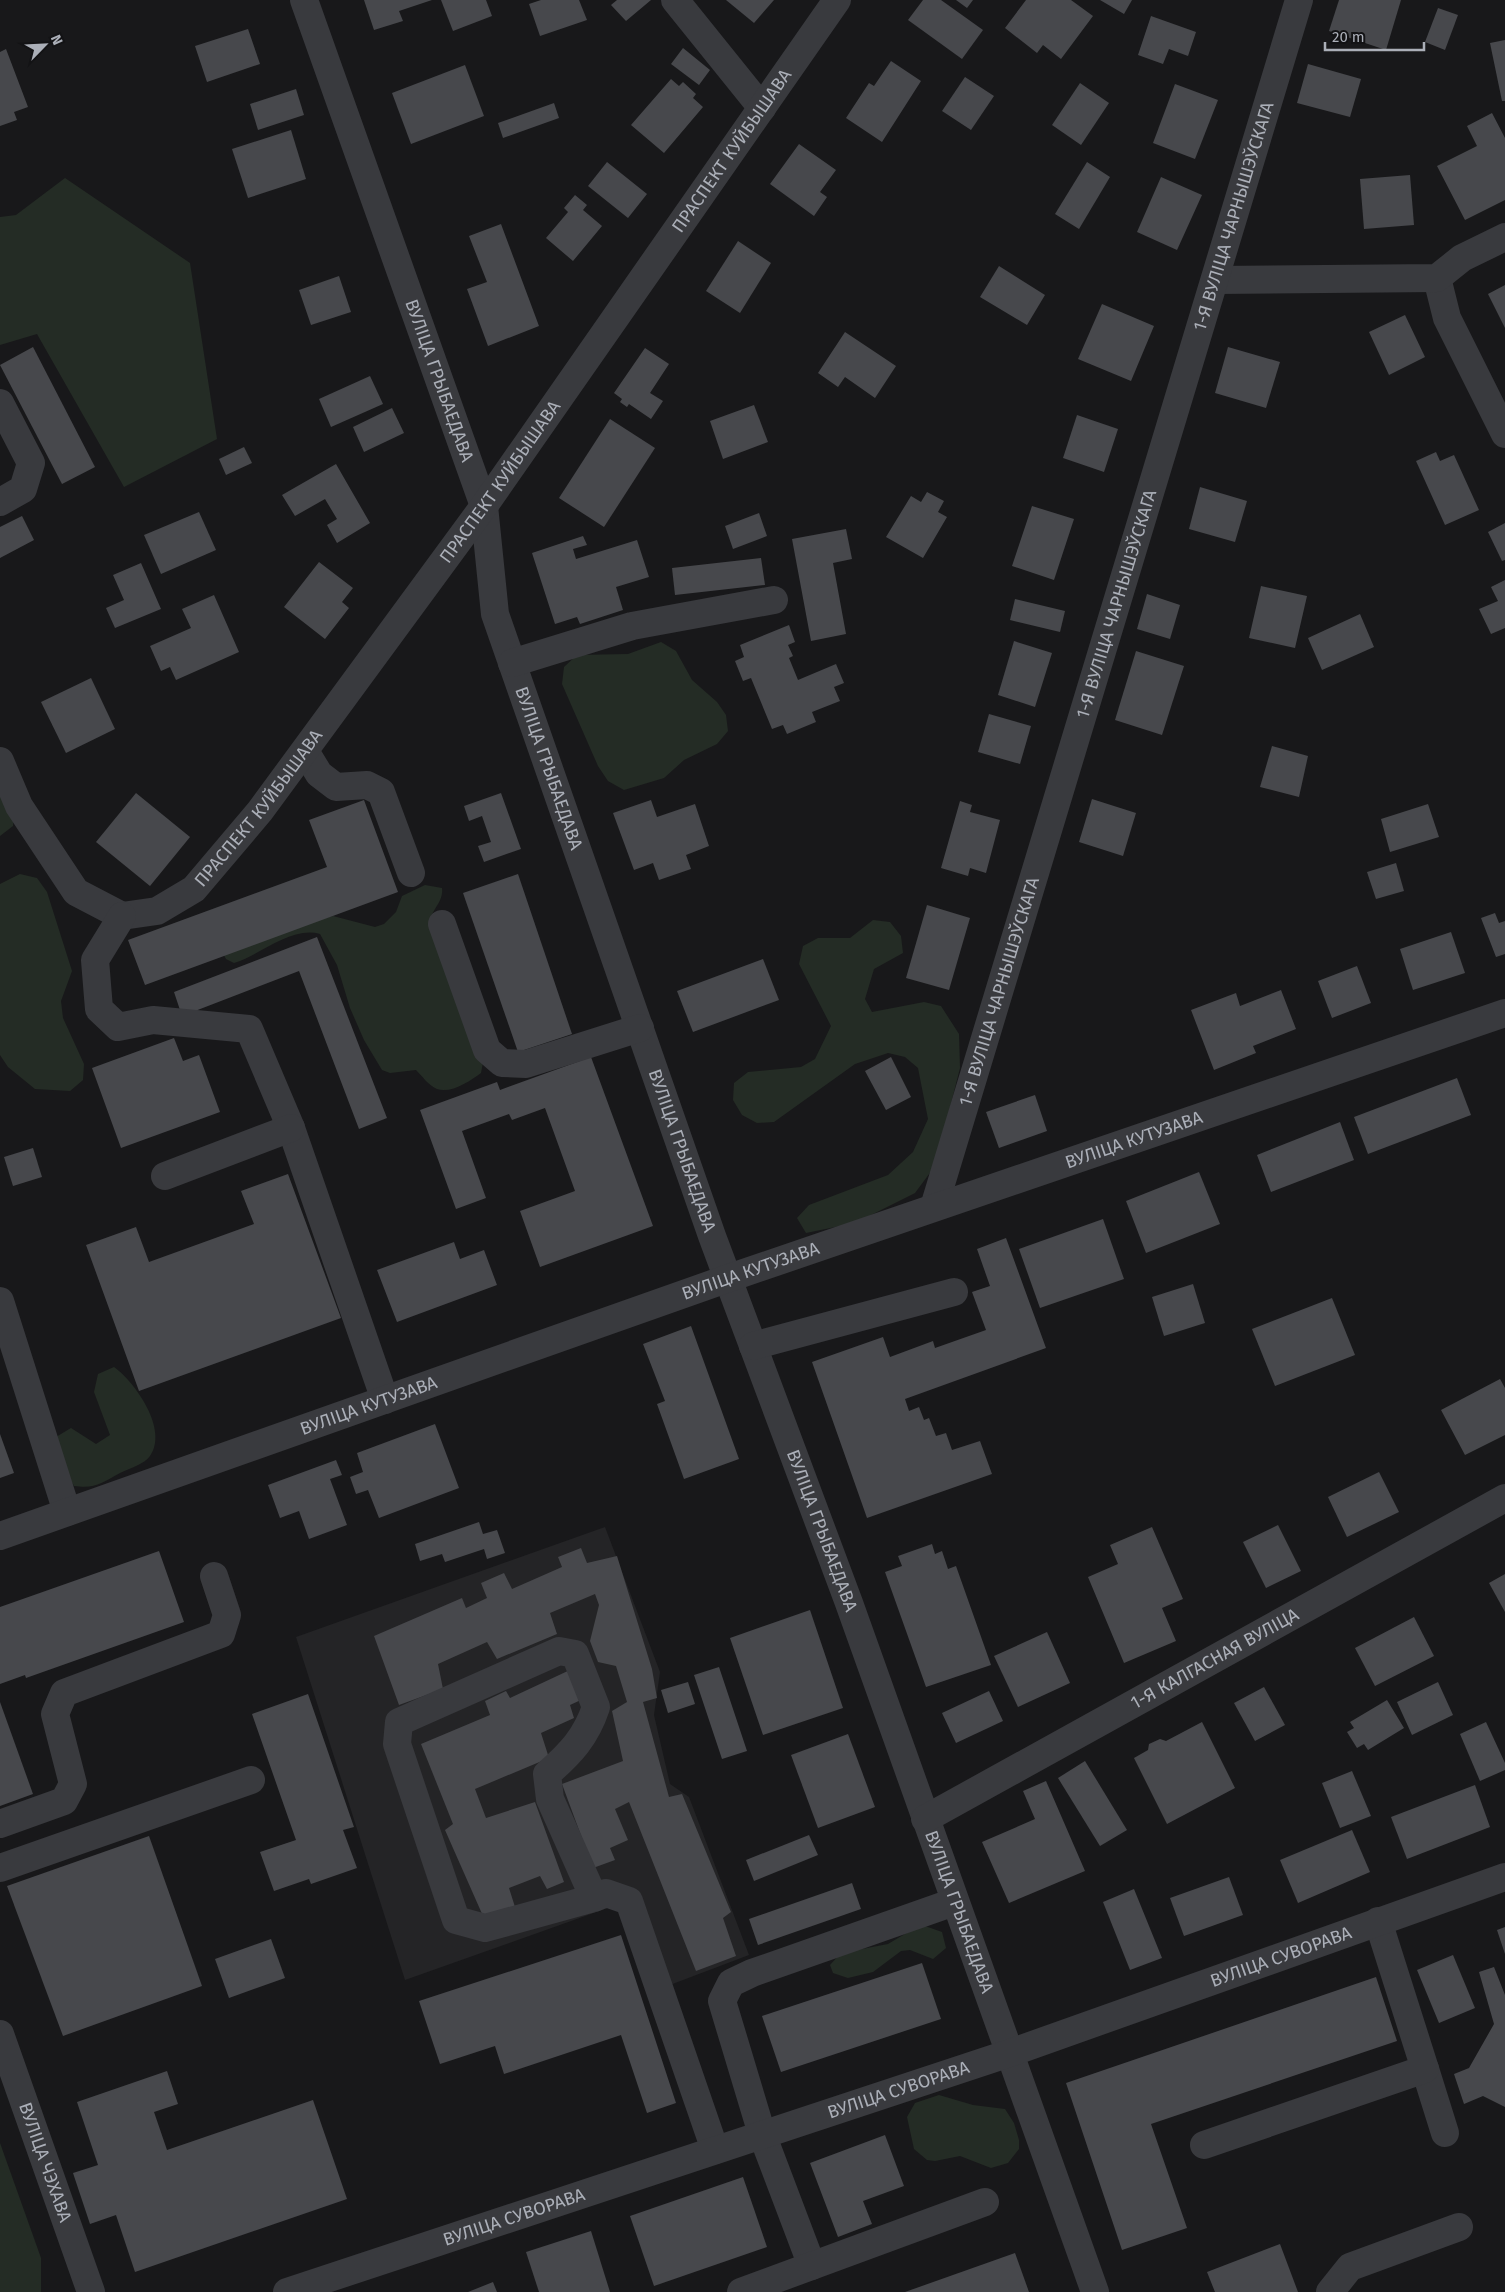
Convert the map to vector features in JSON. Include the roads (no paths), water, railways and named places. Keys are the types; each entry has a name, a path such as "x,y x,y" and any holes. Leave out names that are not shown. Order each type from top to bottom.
{"street":[{"name":"ВУЛІЦА ГРЫБАЕДАВА","path":"304,0 484,506 495,614 728,1278 1095,2292"},
{"path":"675,0 762,108"},
{"name":"ПРАСПЕКТ КУЙБЫШАВА","path":"122,916 157,911 194,889 260,811 484,506 837,0"},
{"name":"1-Я ВУЛІЦА ЧАРНЫШЭЎСКАГА","path":"934,1207 1299,0"},
{"path":"1215,280 1437,278 1462,258 1505,237"},
{"path":"1437,278 1447,318 1505,434"},
{"path":"0,403 31,463 23,490 0,502"},
{"path":"512,662 632,626 774,600"},
{"path":"305,751 319,774 336,787 367,785 381,792 411,873"},
{"path":"0,761 19,806 76,892 122,916 95,960 99,1009 118,1027 153,1020 249,1029 291,1128 385,1400"},
{"path":"442,924 487,1050 502,1063 526,1064 640,1028"},
{"name":"ВУЛІЦА КУТУЗАВА","path":"0,1536 728,1278 1505,1013"},
{"path":"165,1176 291,1128"},
{"path":"753,1346 954,1292"},
{"path":"0,1301 67,1512"},
{"name":"1-Я КАЛГАСНАЯ ВУЛІЦА","path":"925,1819 1505,1498"},
{"path":"0,1824 64,1802 73,1784 55,1714 64,1693 221,1634 227,1614 214,1576"},
{"path":"594,1898 550,1799 547,1774 566,1758 589,1729 596,1707 574,1654 559,1651 399,1722 396,1744 456,1920 485,1928 594,1898 606,1893 629,1901 715,2150"},
{"path":"0,1868 252,1780"},
{"name":"ВУЛІЦА СУВОРАВА","path":"288,2292 1010,2053 1505,1877"},
{"path":"812,2266 762,2134 722,2000 731,1983 954,1902"},
{"path":"1378,1921 1446,2133"},
{"name":"ВУЛІЦА ЧЭХАВА","path":"0,2034 92,2292"},
{"path":"1204,2145 1425,2069"},
{"path":"741,2292 985,2202"},
{"path":"1330,2292 1350,2267 1459,2227"}]}
